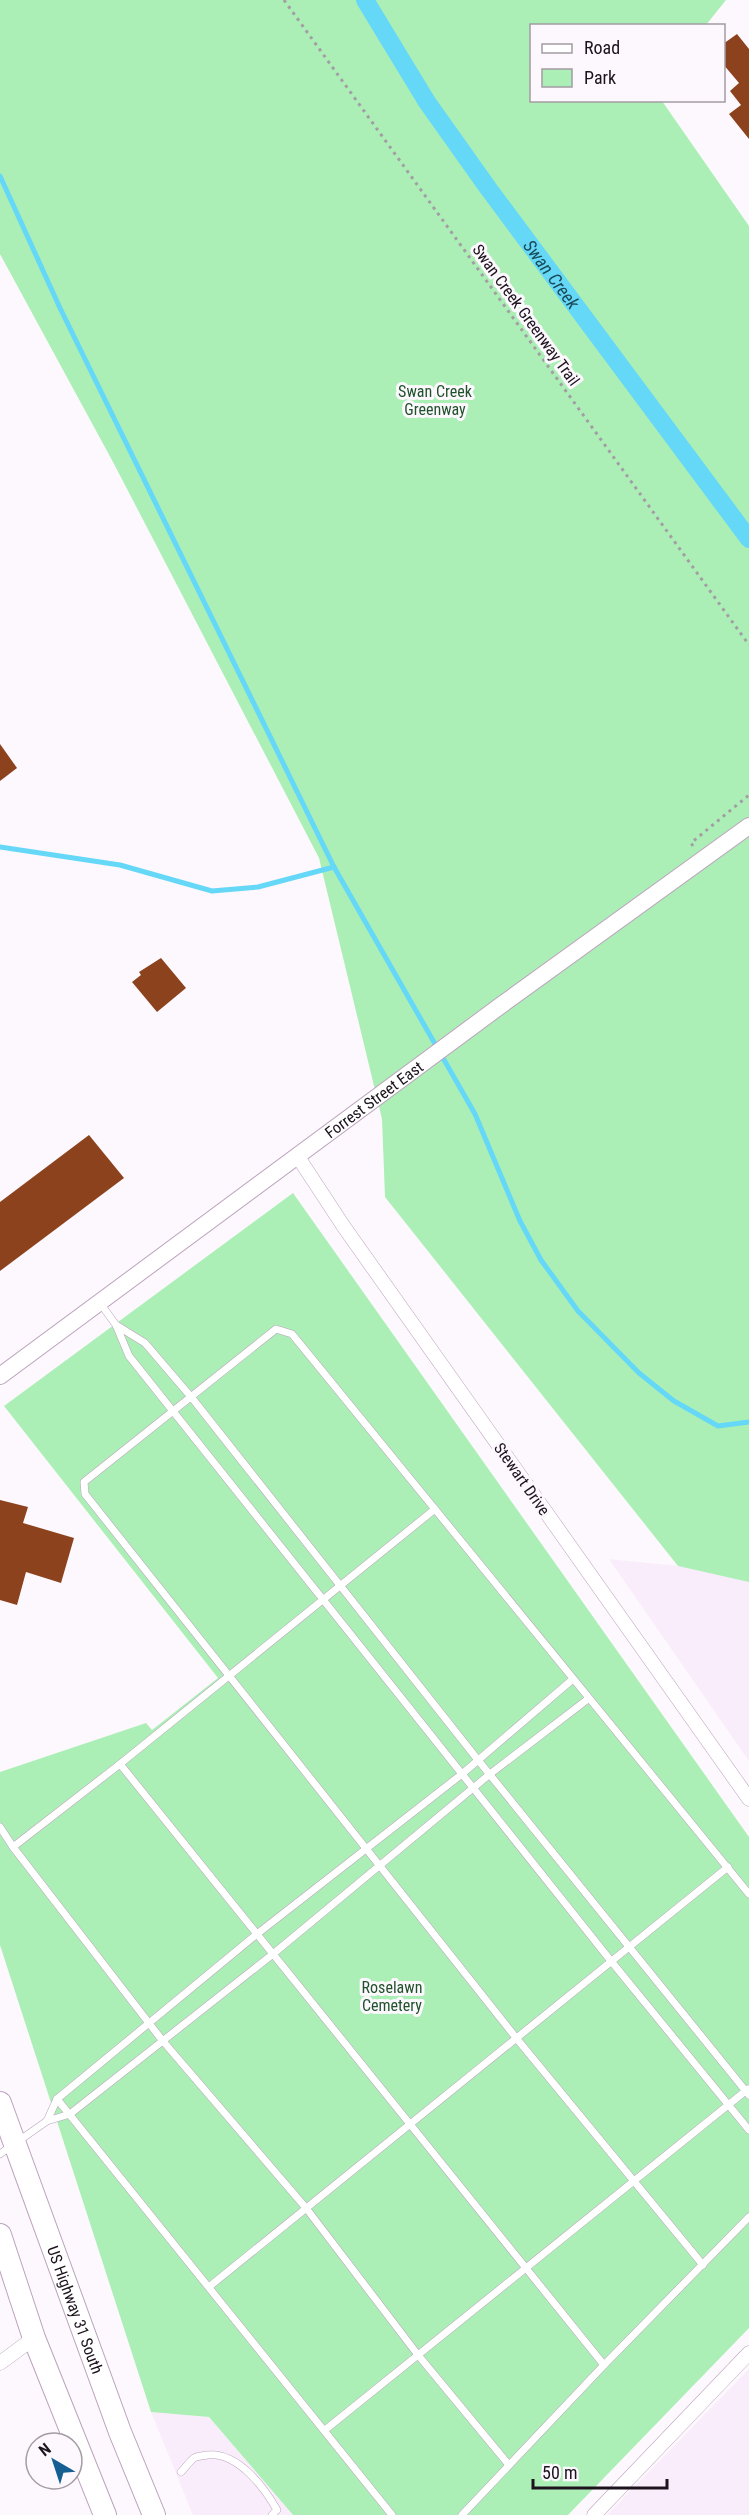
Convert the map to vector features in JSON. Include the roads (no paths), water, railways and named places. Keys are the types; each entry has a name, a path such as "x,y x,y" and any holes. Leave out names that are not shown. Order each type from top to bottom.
{"main road":[{"name":"US Highway 31 South","path":"0,2103 7,2149 153,2515"},
{"path":"0,2235 34,2338 105,2515"}],"street":[{"name":"Forrest Street East","path":"0,1376 500,1006 749,826"},
{"name":"Stewart Drive","path":"298,1157 344,1227 749,1799"},
{"path":"0,2363 34,2338"},
{"path":"594,2515 749,2354"}],"lane":[{"path":"100,1303 117,1325 129,1356 611,1961 749,2130"},
{"path":"117,1325 146,1343 192,1398 478,1760 748,2091 325,2430"},
{"path":"703,2265 517,2039 84,1494 84,1482 276,1329 292,1334 749,1894"},
{"path":"14,1847 341,1587 435,1509"},
{"path":"47,2121 57,2099 257,1934 462,1774 573,1679"},
{"path":"7,2149 47,2121 70,2114 273,1954 490,1774 588,1699"},
{"path":"120,1764 604,2365"},
{"path":"0,1827 162,2040 306,2208 418,2355 509,2465"},
{"path":"210,2286 728,1867"},
{"path":"57,2099 210,2286 392,2515"},
{"path":"462,2515 749,2217"},
{"path":"181,2472 195,2457 216,2454 229,2458 247,2472 270,2497 277,2510 272,2515"}],"waterway":[{"name":"Swan Creek","path":"365,0 427,102 488,188 749,539"},
{"path":"0,176 60,308 334,867 475,1114 520,1221 541,1260 578,1311 639,1373 674,1401 718,1426 749,1422"},
{"path":"0,847 120,865 212,891 258,887 334,867"}],"park label":[{"name":"Swan Creek Greenway","path":"435,400"},
{"name":"Roselawn Cemetery","path":"392,1996"}]}
